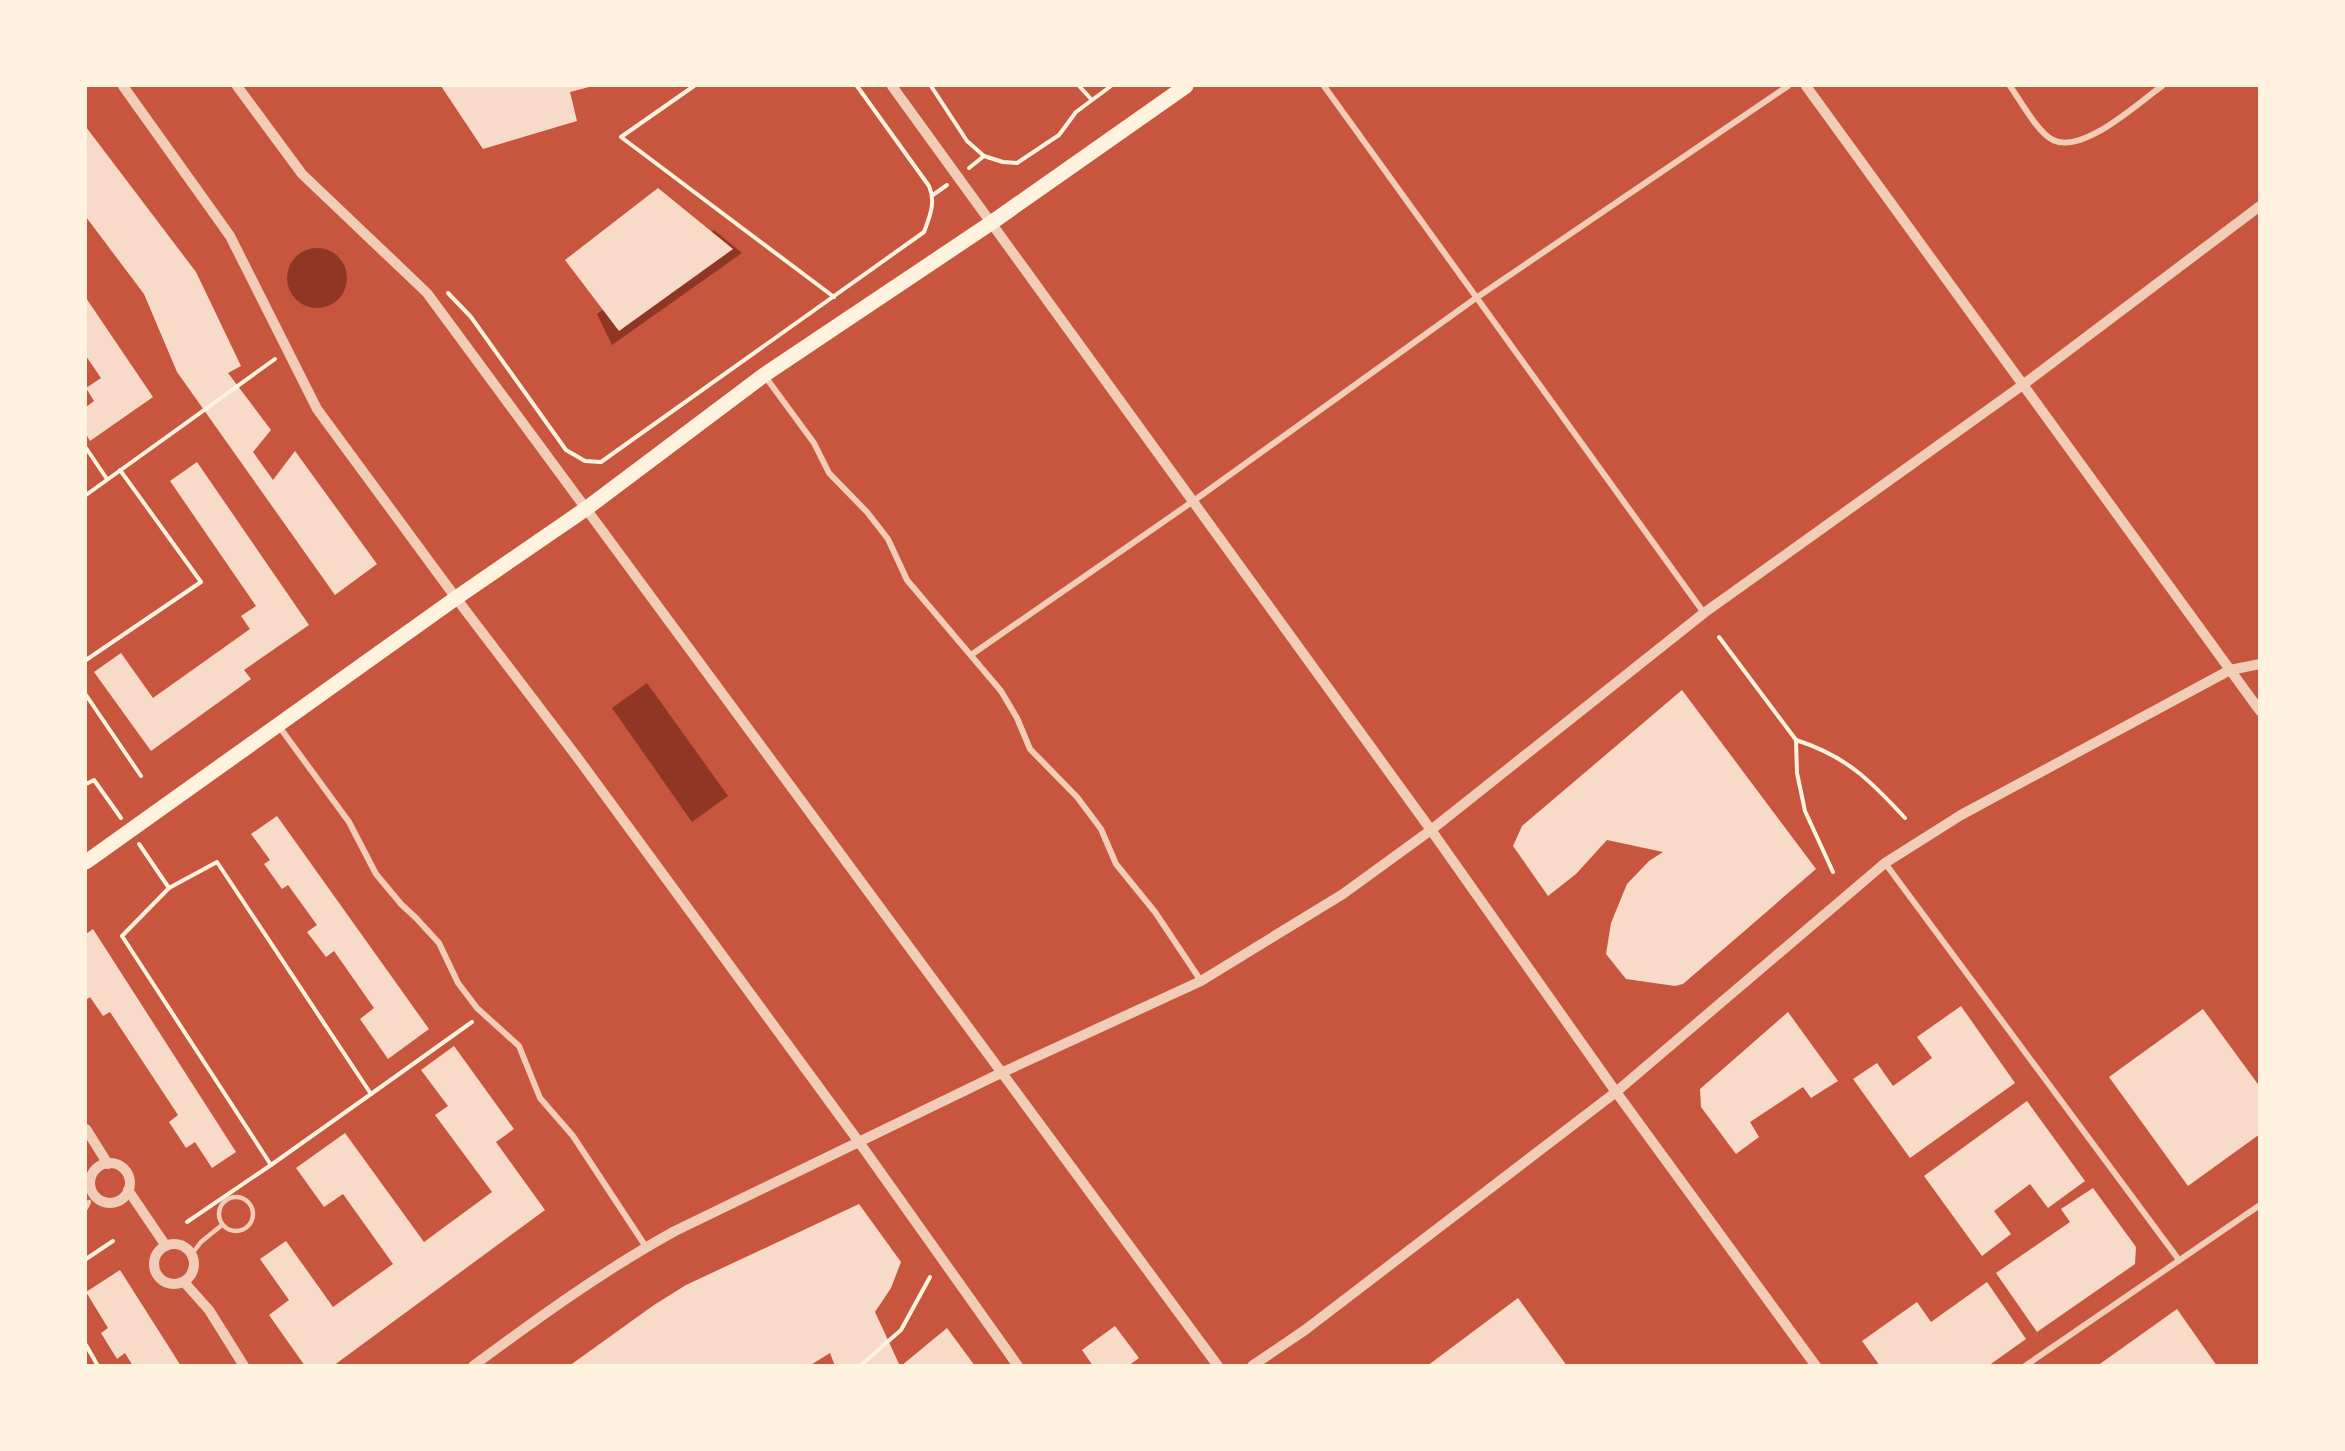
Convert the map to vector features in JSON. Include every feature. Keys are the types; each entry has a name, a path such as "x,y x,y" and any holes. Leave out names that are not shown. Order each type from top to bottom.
{"main road":[{"path":"86,862 456,598 587,508 764,375 991,223 1185,86"}],"street":[{"path":"123,86 230,236 316,409 577,758 1018,1365"},
{"path":"237,86 302,174 427,293 1218,1365"},
{"path":"892,86 1431,830 1616,1092 1816,1365"},
{"path":"1324,86 1704,613"},
{"path":"971,655 1192,502 1476,298 1788,86"},
{"path":"1806,86 2259,711"},
{"path":"2010,86 2046,135 2062,143 2074,143 2090,137 2162,86"},
{"path":"472,1365 552,1308 646,1247 1001,1073 1201,981 1343,894 1431,830 1704,613 2024,384 2259,206"},
{"path":"764,375 814,443 829,473 888,539 907,580 1000,691 1017,718 1030,749 1077,797 1101,829 1116,864 1155,912 1201,981"},
{"path":"1252,1365 1305,1330 1616,1092 1885,863 1961,815 2230,670 2259,664"},
{"path":"278,725 349,822 376,874 439,943 458,983 477,1008 519,1046 540,1098 573,1136 646,1247"},
{"path":"1885,863 2179,1260"},
{"path":"86,1129 108,1164"},
{"path":"101,1165 120,1167 129,1177 128,1190 125,1196 114,1203 102,1201 96,1197 90,1186 92,1174 101,1165"},
{"path":"128,1190 166,1246"},
{"path":"2025,1365 2259,1205"},
{"path":"179,1245 191,1255 194,1265 184,1282 172,1284 156,1274 154,1268 156,1255 166,1246 179,1245"},
{"path":"184,1282 209,1311 244,1365"}],"lane":[{"path":"242,1198 251,1205 253,1216 248,1227 232,1231 222,1225 219,1220 219,1209 225,1200 242,1198"},
{"path":"86,1203 89,1202 86,1208"},
{"path":"191,1255 201,1242 222,1225"}],"path":[{"path":"694,86 621,137 834,297"},
{"path":"448,292 471,317 566,450 585,461 601,462 924,232 932,209 933,195 929,186 857,86"},
{"path":"931,86 967,141 984,156 1003,162 1017,163 1059,135 1076,112 1111,86"},
{"path":"1079,86 1091,99"},
{"path":"86,495 277,358"},
{"path":"86,448 107,480"},
{"path":"86,660 201,582 120,470"},
{"path":"1719,637 1796,740 1823,749 1852,767 1882,793 1905,818"},
{"path":"86,695 141,776"},
{"path":"1796,740 1797,772 1805,811 1833,872"},
{"path":"86,784 93,780 114,809"},
{"path":"148,857 169,888"},
{"path":"271,1165 122,936 169,888 217,862 371,1094"},
{"path":"187,1222 472,1022"},
{"path":"86,1259 113,1241"},
{"path":"860,1365 901,1330 930,1277"},
{"path":"86,1345 99,1365"}],"shaded area":[{"path":"714,230 742,253 612,345 597,314"},
{"path":"317,248 338,257 347,278 338,299 317,308 296,299 287,278 296,257"},
{"path":"647,683 728,796 692,822 612,708"}],"building":[{"path":"441,86 593,86 570,92 577,121 483,149"},
{"path":"86,127 196,272 241,366 228,373 271,430 253,452 273,480 295,451 377,564 335,595 177,372 144,294 86,217"},
{"path":"658,188 733,249 619,331 565,260"},
{"path":"86,298 153,397 90,441 86,434 86,407 94,401 86,388 101,378 86,356"},
{"path":"197,462 309,625 244,670 251,679 151,751 94,672 121,653 153,698 250,629 241,616 256,606 170,481"},
{"path":"1682,690 1816,869 1683,984 1675,986 1626,979 1606,954 1611,923 1627,884 1649,861 1663,852 1607,840 1576,874 1548,896 1513,846 1522,826"},
{"path":"277,816 429,1029 388,1059 360,1019 374,1008 334,951 326,957 307,932 317,925 288,885 282,889 264,864 270,860 251,834"},
{"path":"93,929 236,1152 212,1168 195,1142 186,1148 169,1122 178,1115 110,1012 103,1016 90,997 86,1000 86,934"},
{"path":"1961,1006 2015,1083 1910,1158 1853,1079 1877,1063 1893,1086 1932,1058 1917,1037"},
{"path":"2203,1009 2260,1087 2260,1134 2188,1186 2109,1077"},
{"path":"1788,1012 1838,1081 1811,1098 1803,1087 1750,1122 1759,1137 1736,1154 1701,1107 1700,1089"},
{"path":"454,1046 514,1129 496,1142 545,1210 333,1366 305,1366 269,1315 289,1300 260,1259 286,1241 333,1307 393,1264 343,1194 324,1207 296,1168 345,1133 424,1242 492,1192 435,1115 448,1106 421,1070"},
{"path":"2027,1101 2085,1181 2048,1208 2030,1184 1994,1211 2011,1234 1982,1256 1924,1176"},
{"path":"2093,1188 2136,1247 2135,1264 2037,1332 1996,1273 2070,1222 2061,1209"},
{"path":"859,1204 901,1262 891,1288 875,1312 900,1366 835,1366 830,1353 809,1366 569,1366 686,1285"},
{"path":"120,1270 181,1366 133,1366 125,1353 117,1359 101,1333 108,1328 86,1292"},
{"path":"1987,1282 2026,1339 1988,1366 1880,1366 1862,1341 1917,1302 1931,1322"},
{"path":"1518,1298 1567,1366 1427,1366"},
{"path":"2177,1309 2217,1366 2097,1366"},
{"path":"1115,1326 1139,1358 1128,1366 1093,1366 1082,1350"},
{"path":"947,1328 975,1366 901,1366"}]}
